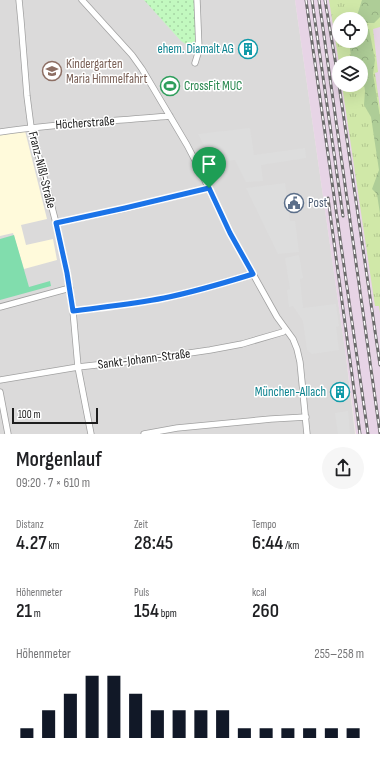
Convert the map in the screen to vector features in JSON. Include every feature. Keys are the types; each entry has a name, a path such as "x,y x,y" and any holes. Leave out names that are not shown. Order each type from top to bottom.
{"street":[{"name":"Franz-Nißl-Straße","path":"19,0 31,127 56,223 70,288 78,367 91,434"},
{"path":"82,0 132,55 142,69 187,145 230,233 285,330 293,339 300,362 307,434"},
{"path":"195,63 199,50 197,0"},
{"name":"Höcherstraße","path":"0,132 31,127 170,116"},
{"path":"56,223 209,188"},
{"path":"73,311 164,298 221,284 253,274"},
{"path":"0,307 70,288"},
{"name":"Sankt-Johann-Straße","path":"0,380 78,367 142,360 210,350 242,344 283,332 285,330"},
{"path":"0,392 8,434"},
{"path":"144,434 177,428 306,417"}],"shaded area":[{"path":"0,0 295,0 346,357 355,434 0,434"},
{"path":"295,0 332,0 334,12 332,12 332,48 340,48 342,56 332,56 332,92 347,92 380,279 380,434 356,434"},
{"path":"380,0 380,121 368,48 368,20"},
{"path":"250,128 254,155 305,148 306,158 261,165 263,181 246,182 235,160 218,162 214,164 198,134"},
{"path":"25,131 47,219 21,225 26,245 53,239 57,260 24,269 13,233 0,236 0,135"},
{"path":"285,183 290,221 295,221 299,252 278,254 246,188"},
{"path":"299,255 303,278 300,279 303,308 336,304 339,326 336,327 339,350 312,354 307,350 303,321 293,306 289,307 287,290 290,289 285,258"},
{"path":"348,411 350,434 338,434 335,413"}],"green space":[{"path":"144,0 194,0 197,49 194,52 189,46 181,41"},
{"path":"329,0 380,0 380,27 373,29 378,72 375,73 380,108 380,313 379,306 375,306 343,92 368,92 368,56 338,56 337,48 368,48 368,12 332,12 332,19"},
{"path":"362,0 380,0 380,17 374,23 368,23 368,12 358,12"},
{"path":"368,29 375,60 373,74 380,117 380,214 377,194 372,189 379,170 371,117 364,105 365,92 368,92 368,56 351,56 350,49 368,48"},
{"path":"14,235 29,287 50,281 51,286 0,300 0,239"}],"railway":[{"path":"306,0 368,434"},
{"path":"312,0 343,216"},
{"path":"319,0 380,433"},
{"path":"325,0 334,56"},
{"path":"340,92 380,365"},
{"path":"328,198 360,434"}],"place":[{"name":"ehem. Diamalt AG","path":"248,49"},
{"name":"Kindergarten Maria Himmelfahrt","path":"52,71"},
{"name":"CrossFit MUC","path":"170,86"},
{"name":"Post","path":"294,203"},
{"name":"München-Allach","path":"340,392"}],"route":[{"path":"209,188 230,233 253,274 221,284 164,298 73,311 70,288 56,223 209,188"}]}
